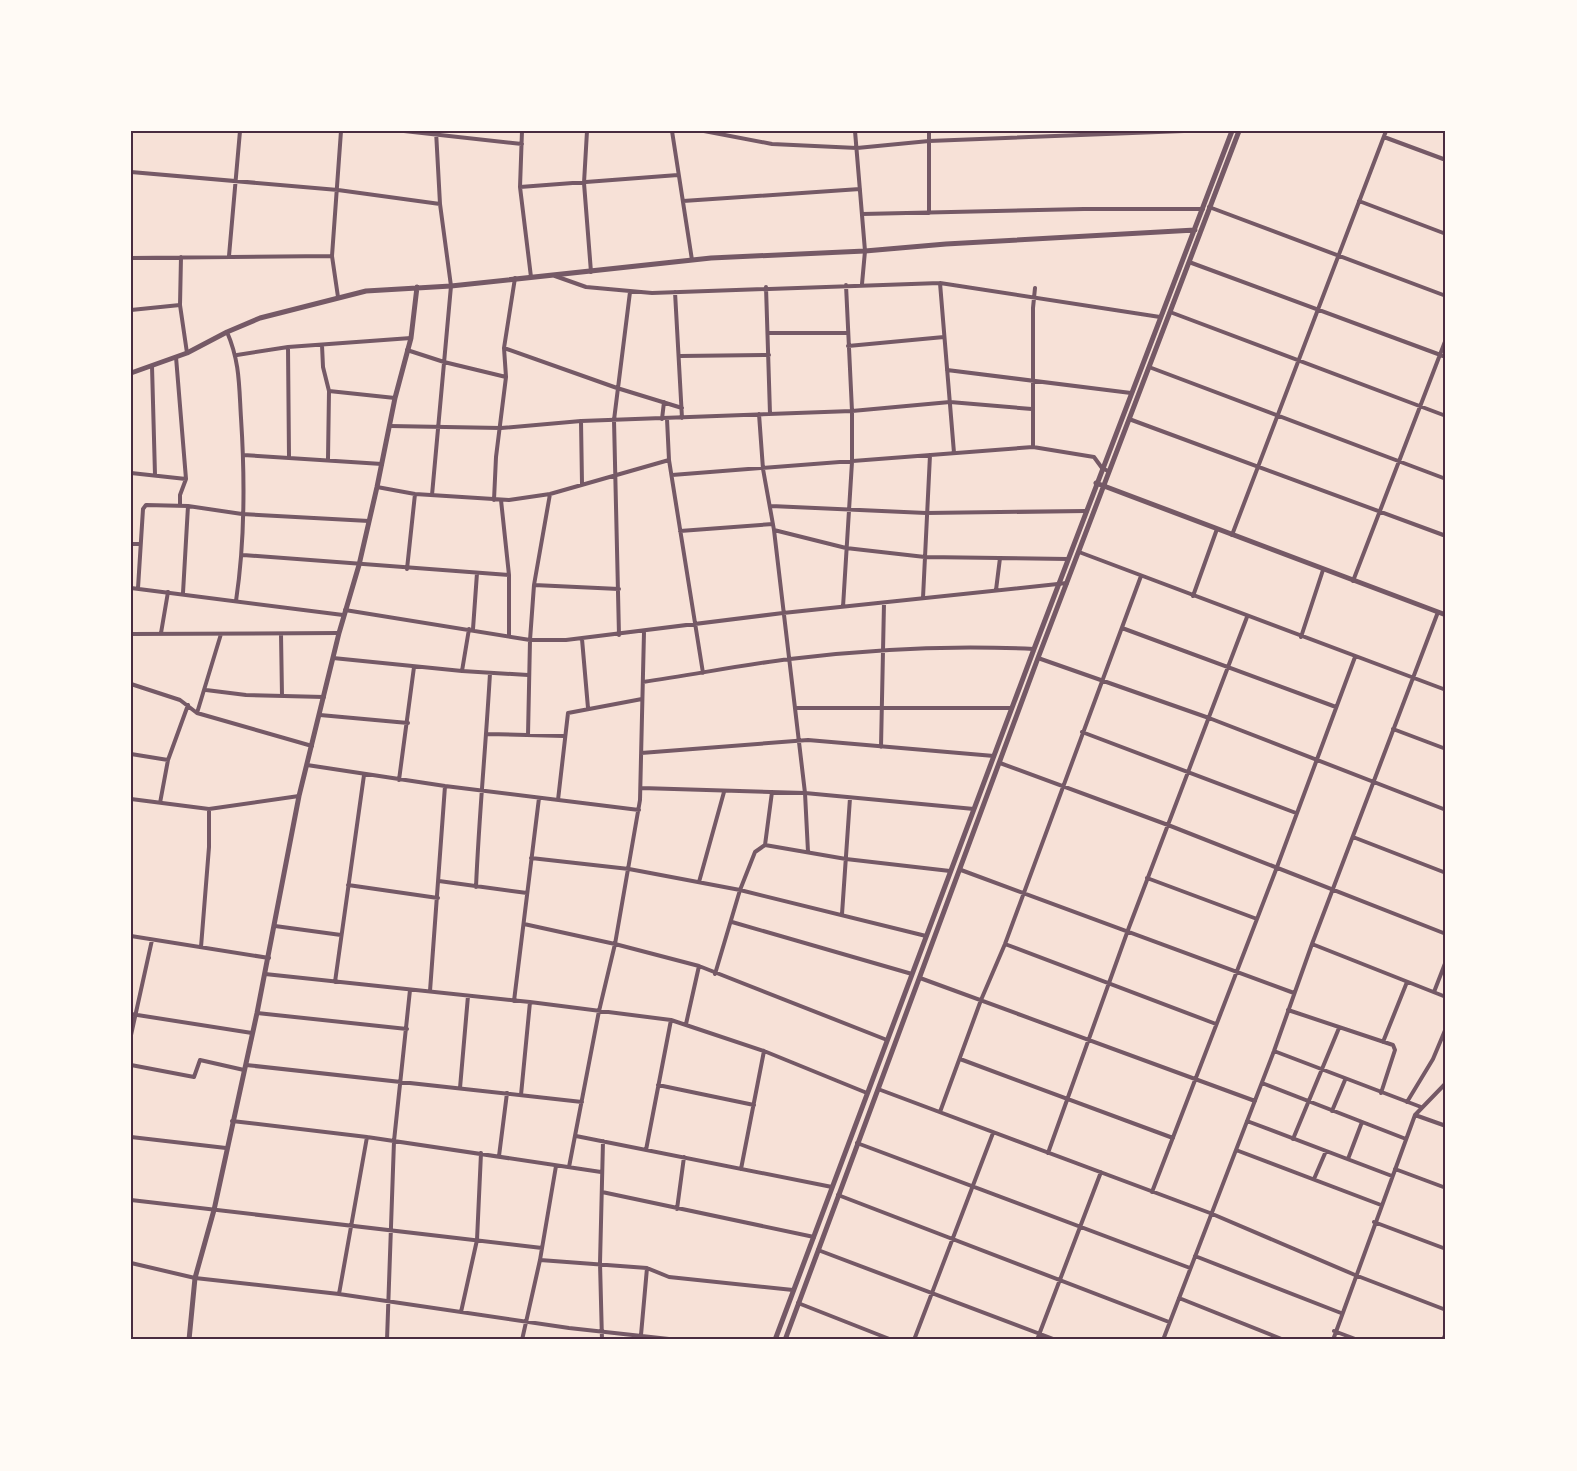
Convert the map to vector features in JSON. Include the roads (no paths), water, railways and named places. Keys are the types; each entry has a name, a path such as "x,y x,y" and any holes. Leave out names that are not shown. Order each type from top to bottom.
{"street":[{"path":"229,256 240,131"},
{"path":"338,297 332,256 341,131"},
{"path":"404,131 436,133 522,144"},
{"path":"522,131 520,187 531,277"},
{"path":"587,131 584,183 591,272"},
{"path":"672,131 692,260"},
{"path":"704,131 772,144 857,148 929,141 1184,131"},
{"path":"855,131 865,252 862,284"},
{"path":"929,131 929,213"},
{"path":"775,1340 1096,482 1232,131"},
{"path":"785,1340 1108,471 1238,131"},
{"path":"1232,535 1279,416 1386,131"},
{"path":"432,496 451,286 440,204 436,133"},
{"path":"1384,137 1445,159"},
{"path":"131,172 338,190 440,204"},
{"path":"520,187 678,175"},
{"path":"683,201 860,189"},
{"path":"1360,201 1446,234"},
{"path":"862,214 1084,209 1203,209 1209,207 1446,296"},
{"path":"131,373 187,353 260,318 366,291 451,286 692,260 865,252 946,244 1201,229"},
{"path":"131,258 332,256"},
{"path":"180,257 180,305 187,353"},
{"path":"1189,262 1446,358"},
{"path":"553,275 586,287 630,292 940,282 1160,317"},
{"path":"494,500 496,457 506,377 504,348 515,278"},
{"path":"940,282 954,453"},
{"path":"843,607 852,462 852,411 846,285"},
{"path":"189,1340 195,1278 214,1210 226,1148 266,974 299,796 344,612 359,565 411,338 417,287"},
{"path":"766,288 770,414"},
{"path":"1032,447 1035,288"},
{"path":"619,635 614,420 630,292"},
{"path":"675,292 682,418"},
{"path":"131,310 180,305"},
{"path":"1170,312 1446,416"},
{"path":"228,332 237,355 243,455 243,555 236,601"},
{"path":"768,333 847,333"},
{"path":"848,346 944,337"},
{"path":"237,355 288,347 411,338"},
{"path":"1353,581 1446,339"},
{"path":"322,345 323,367 329,391 328,459"},
{"path":"288,347 289,457"},
{"path":"504,348 617,388 682,408"},
{"path":"407,350 444,362 506,377"},
{"path":"176,356 186,478 180,495 180,506"},
{"path":"680,356 769,356"},
{"path":"152,366 155,475"},
{"path":"1149,367 1446,479"},
{"path":"947,370 1131,393"},
{"path":"329,391 396,398"},
{"path":"664,402 669,460 703,673"},
{"path":"390,426 501,428 581,421 852,411 950,402 1032,409"},
{"path":"759,414 763,469 774,524 805,793 808,852"},
{"path":"1128,419 1446,536"},
{"path":"581,421 582,484"},
{"path":"672,475 1032,447 1094,457 1102,468 1108,471"},
{"path":"243,455 328,459 382,464"},
{"path":"923,598 930,456"},
{"path":"377,487 432,496 501,500 550,494 614,474 669,460"},
{"path":"131,473 186,478"},
{"path":"1096,482 1323,570 1446,615"},
{"path":"407,569 415,494"},
{"path":"528,735 528,675 534,585 550,494"},
{"path":"501,500 509,575 509,636"},
{"path":"183,594 188,506"},
{"path":"138,588 144,507 188,506 242,514 369,521"},
{"path":"771,506 848,511 1086,512"},
{"path":"680,531 774,524"},
{"path":"1193,596 1217,529"},
{"path":"774,530 846,548 924,557 1068,558"},
{"path":"131,544 140,544"},
{"path":"1079,552 1300,637 1446,690"},
{"path":"243,555 407,569 509,575"},
{"path":"996,590 1000,558"},
{"path":"1300,637 1323,570"},
{"path":"462,671 471,629 477,573"},
{"path":"940,1112 980,1000 1005,944 1141,576"},
{"path":"131,588 344,612 471,629 530,640 619,635 783,613 1067,583"},
{"path":"534,585 618,589"},
{"path":"161,633 168,592"},
{"path":"881,747 884,603"},
{"path":"1163,1340 1210,1213 1262,1083 1312,944 1438,612"},
{"path":"1048,1153 1147,878 1210,718 1247,617"},
{"path":"1122,628 1336,707"},
{"path":"569,1167 599,1011 615,944 639,810 644,632"},
{"path":"131,634 339,633"},
{"path":"197,713 206,690 221,634"},
{"path":"281,634 282,696"},
{"path":"582,638 588,708"},
{"path":"642,682 790,659 882,651 991,647 1034,648"},
{"path":"1152,1192 1277,867 1354,657"},
{"path":"333,658 414,667 528,675"},
{"path":"1038,658 1210,718 1446,810"},
{"path":"399,780 414,667"},
{"path":"476,886 480,790 487,734 490,673"},
{"path":"131,684 161,693 188,705 197,713 312,746"},
{"path":"206,690 324,697"},
{"path":"558,800 568,713 642,699"},
{"path":"160,803 168,760 188,705"},
{"path":"795,708 1011,708"},
{"path":"320,715 408,723"},
{"path":"1394,729 1446,749"},
{"path":"1082,732 1296,813"},
{"path":"487,734 564,736"},
{"path":"642,753 798,740 994,756"},
{"path":"131,754 168,760"},
{"path":"1000,763 1168,825 1446,934"},
{"path":"307,765 399,780 639,810"},
{"path":"335,982 364,775"},
{"path":"430,991 445,786"},
{"path":"641,788 805,793 974,808"},
{"path":"699,882 724,792"},
{"path":"765,845 772,792"},
{"path":"131,799 209,809 299,796"},
{"path":"514,1001 538,798"},
{"path":"842,914 850,798"},
{"path":"201,947 209,847 209,809"},
{"path":"1353,837 1446,873"},
{"path":"714,974 732,922 740,890 755,852 765,845 846,859 950,871"},
{"path":"956,856 964,858"},
{"path":"531,858 629,869 740,890 926,936"},
{"path":"960,870 1128,930 1294,993"},
{"path":"1147,878 1257,919"},
{"path":"439,881 526,893"},
{"path":"348,885 438,898"},
{"path":"732,922 912,974"},
{"path":"524,924 615,944 699,966 714,974 887,1040"},
{"path":"275,926 341,935"},
{"path":"131,936 269,958"},
{"path":"131,1035 133,1014 152,940"},
{"path":"1005,944 1216,1024"},
{"path":"1312,944 1446,997"},
{"path":"1434,992 1446,961"},
{"path":"686,1024 699,966"},
{"path":"266,974 530,1002 671,1020 764,1052 867,1093"},
{"path":"920,978 1255,1101"},
{"path":"1383,1042 1406,982"},
{"path":"387,1340 394,1141 410,990"},
{"path":"460,1088 468,996"},
{"path":"521,1095 530,1002"},
{"path":"1288,1010 1395,1047 1381,1092"},
{"path":"257,1013 407,1029"},
{"path":"133,1014 252,1033"},
{"path":"646,1150 671,1020"},
{"path":"1293,1139 1339,1028"},
{"path":"1406,1102 1433,1059 1446,1028"},
{"path":"1274,1051 1345,1080 1421,1107"},
{"path":"741,1169 764,1052"},
{"path":"960,1059 1068,1097 1173,1138"},
{"path":"131,1065 194,1077 200,1060 245,1068 401,1082 582,1102"},
{"path":"1332,1111 1345,1080"},
{"path":"1262,1083 1406,1139"},
{"path":"1333,1340 1334,1331 1415,1115 1446,1083"},
{"path":"658,1085 754,1104"},
{"path":"878,1089 1210,1213 1355,1275 1446,1310"},
{"path":"499,1156 506,1093"},
{"path":"1415,1115 1446,1126"},
{"path":"232,1121 367,1137 601,1172"},
{"path":"1247,1121 1392,1176"},
{"path":"1348,1159 1362,1122"},
{"path":"855,1129 862,1131"},
{"path":"914,1340 993,1133"},
{"path":"576,1136 832,1187"},
{"path":"131,1137 226,1148"},
{"path":"339,1294 367,1137"},
{"path":"602,1340 600,1263 603,1141"},
{"path":"858,1143 1190,1268"},
{"path":"1236,1150 1381,1205"},
{"path":"1314,1179 1326,1151"},
{"path":"461,1312 477,1240 481,1153"},
{"path":"676,1209 684,1157"},
{"path":"522,1340 540,1260 556,1166"},
{"path":"1395,1169 1446,1188"},
{"path":"1036,1340 1101,1172"},
{"path":"602,1192 814,1238"},
{"path":"838,1196 1169,1322"},
{"path":"131,1200 351,1224 542,1248"},
{"path":"1374,1222 1446,1249"},
{"path":"818,1250 1056,1340"},
{"path":"1195,1256 1341,1313"},
{"path":"540,1260 600,1263 646,1268 669,1277 793,1290"},
{"path":"131,1263 195,1278 339,1294 526,1322 678,1340"},
{"path":"641,1335 646,1268"},
{"path":"1179,1298 1284,1340"},
{"path":"798,1303 892,1340"},
{"path":"1334,1331 1358,1340"},
{"path":"1443,1340 1446,1333"}]}
